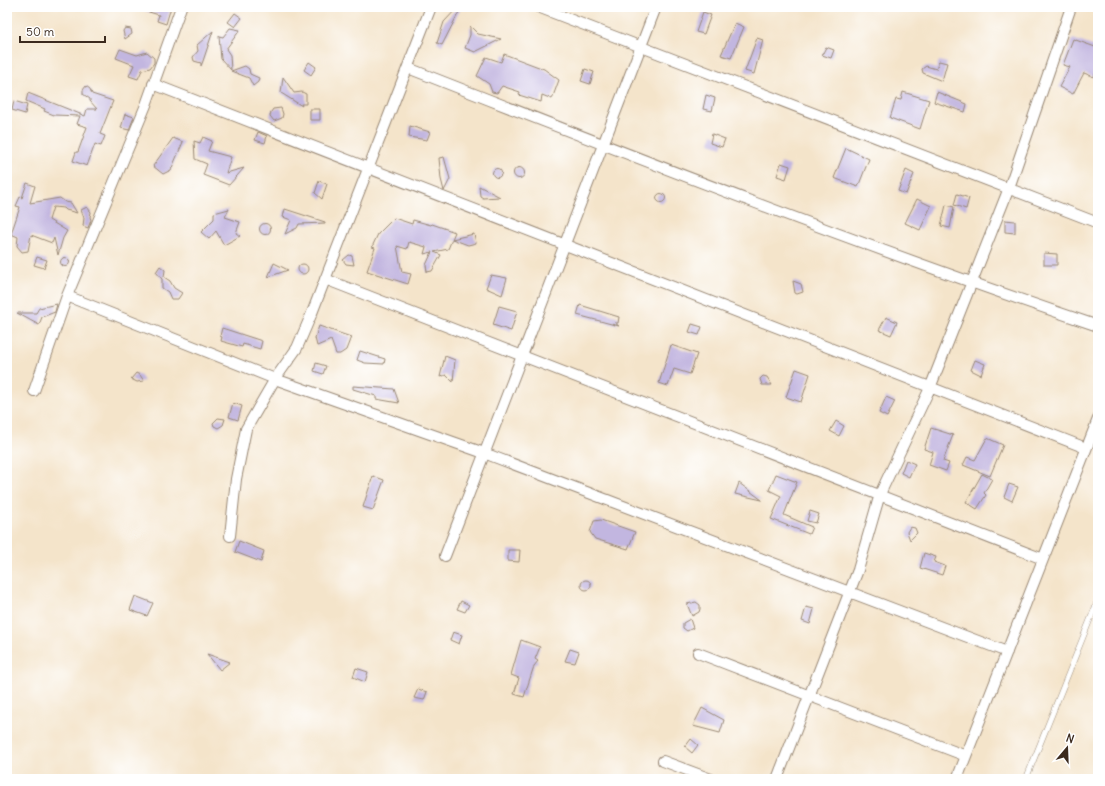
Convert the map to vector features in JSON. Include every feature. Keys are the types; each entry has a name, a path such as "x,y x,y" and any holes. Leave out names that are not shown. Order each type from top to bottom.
{"street":[{"path":"34,391 67,296 154,84 181,7"},
{"path":"230,536 236,478 246,429 275,379 297,348 370,167 432,7"},
{"path":"538,7 1098,223"},
{"path":"444,556 656,7"},
{"path":"777,779 858,570 880,494 930,388 1009,188 1071,7"},
{"path":"408,68 603,144 971,283 1098,326"},
{"path":"154,84 370,167 1086,448"},
{"path":"325,279 522,354 1043,559"},
{"path":"67,296 275,379 484,453 1007,652"},
{"path":"957,779 1098,420"},
{"path":"698,654 966,756"},
{"path":"663,761 711,779"}],"lane":[{"path":"1026,779 1098,600"}],"building":[{"path":"140,7 171,7 166,24 157,21 159,15 139,9"},
{"path":"458,7 461,8 442,45 437,43 444,22"},
{"path":"703,12 711,15 704,34 696,32"},
{"path":"235,13 242,18 235,27 228,22"},
{"path":"735,23 744,27 731,58 721,55"},
{"path":"470,26 478,34 501,39 475,52 465,48 470,35"},
{"path":"125,28 131,29 132,34 125,39 123,31"},
{"path":"230,28 240,30 226,49 230,55 231,70 221,59 219,36 223,37"},
{"path":"213,31 201,66 201,63 194,61 193,57 198,51 197,45"},
{"path":"757,38 763,40 754,74 745,71"},
{"path":"1073,39 1098,48 1098,66 1094,77 1084,73 1073,94 1059,87 1070,67 1063,65"},
{"path":"826,47 834,50 831,58 822,55"},
{"path":"120,49 137,55 147,52 154,58 154,63 150,68 142,70 138,79 129,76 134,65 116,58"},
{"path":"504,54 544,69 559,80 552,99 542,95 541,102 519,95 520,92 502,86 497,93 492,92 489,84 477,76 486,57 501,62"},
{"path":"939,61 947,63 942,81 923,73 922,69 926,66 936,69"},
{"path":"309,62 316,67 311,75 304,70"},
{"path":"245,66 249,69 250,74 259,78 258,82 253,86 249,78 231,71"},
{"path":"585,69 594,72 590,84 581,81"},
{"path":"283,77 294,93 302,92 306,94 306,104 301,104 302,106 281,93"},
{"path":"86,86 90,89 92,94 113,101 100,134 105,136 101,146 95,144 87,166 73,161 87,127 77,124 80,116 54,115 44,111 45,109 26,101 28,93 85,116 87,109 97,109 90,99 83,94 83,90"},
{"path":"903,92 929,100 920,129 890,118 896,99 901,100"},
{"path":"937,92 967,104 965,112 934,102"},
{"path":"706,95 715,98 712,111 703,109"},
{"path":"14,101 27,105 25,114 12,110"},
{"path":"281,108 283,114 282,118 274,121 270,116 271,112 273,109"},
{"path":"310,109 320,109 320,120 310,120"},
{"path":"125,114 134,117 129,130 121,128"},
{"path":"410,126 430,132 427,140 409,137"},
{"path":"258,132 267,136 265,143 255,140"},
{"path":"712,134 725,139 722,147 710,143"},
{"path":"203,137 212,141 208,151 231,157 226,173 244,168 229,185 203,175 207,164 195,159 194,141 200,143"},
{"path":"173,138 183,142 171,170 163,174 153,166"},
{"path":"846,148 869,159 858,187 834,178"},
{"path":"444,157 450,179 444,191 439,158"},
{"path":"781,163 790,166 786,179 777,176"},
{"path":"497,168 502,173 497,178 492,173"},
{"path":"517,168 521,168 523,169 523,177 517,178 514,175 514,171"},
{"path":"906,170 914,174 906,194 898,191"},
{"path":"319,181 327,184 322,199 315,193"},
{"path":"27,183 35,186 30,203 60,198 65,202 71,203 77,213 64,208 53,207 49,220 67,231 63,238 58,255 54,238 52,243 31,235 28,251 22,252 17,246 18,237 11,234 20,207 16,206 20,197 22,198"},
{"path":"479,186 500,197 483,198 480,196"},
{"path":"661,193 666,198 661,203 656,198"},
{"path":"957,194 969,198 966,209 954,205"},
{"path":"917,199 931,206 920,230 905,223"},
{"path":"946,205 954,207 950,228 941,226"},
{"path":"87,207 91,212 91,220 88,228 83,226 84,218 81,210"},
{"path":"229,209 225,217 240,222 236,233 240,236 224,245 216,231 209,239 201,232 214,219 214,213"},
{"path":"285,209 325,223 299,224 297,228 285,234 291,220 283,217"},
{"path":"394,218 412,224 413,220 432,224 455,232 448,249 434,252 441,255 432,271 427,272 426,265 432,252 424,254 426,247 409,242 407,249 397,246 402,272 411,274 408,284 367,271 375,248 372,247 378,234"},
{"path":"1005,220 1015,221 1015,233 1005,232"},
{"path":"263,224 267,224 269,225 269,233 263,234 260,231 260,227"},
{"path":"474,234 476,243 468,245 452,239"},
{"path":"1044,253 1057,254 1057,265 1044,265"},
{"path":"349,255 352,256 354,265 346,264 343,260"},
{"path":"37,257 47,260 44,268 34,265"},
{"path":"65,257 70,262 65,267 60,262"},
{"path":"274,263 288,270 268,277"},
{"path":"301,264 305,264 307,265 307,273 301,274 298,271 298,267"},
{"path":"160,266 165,270 164,277 170,281 174,288 182,293 178,299 171,299 168,292 162,288 162,279 156,272"},
{"path":"491,275 507,278 502,295 486,288"},
{"path":"793,281 801,284 803,292 797,294 795,293"},
{"path":"57,304 55,312 42,317 39,325 17,313 36,313 39,308"},
{"path":"580,305 619,317 618,323 615,323 619,326 577,315"},
{"path":"499,306 517,311 511,331 493,325"},
{"path":"886,317 897,322 891,335 879,330"},
{"path":"692,324 702,327 699,335 689,332"},
{"path":"319,326 351,337 346,350 340,354 336,354 331,340 317,346 315,338"},
{"path":"222,328 262,341 260,349 243,344 242,347 221,341 222,337 220,336"},
{"path":"671,345 697,354 690,374 674,369 668,386 659,383"},
{"path":"360,351 385,359 384,364 365,363 357,360"},
{"path":"445,356 455,360 453,382 446,375 440,377"},
{"path":"975,360 985,364 981,375 971,370"},
{"path":"316,363 326,366 323,374 314,371"},
{"path":"796,369 810,374 801,402 786,397"},
{"path":"136,373 140,375 144,381 137,382 131,379"},
{"path":"763,376 767,377 772,385 762,385 760,379"},
{"path":"353,386 394,389 399,403 376,399 376,396 353,389"},
{"path":"886,397 895,401 887,417 879,413"},
{"path":"233,403 242,406 238,420 229,417"},
{"path":"218,418 225,419 223,425 218,428 214,426 213,423"},
{"path":"836,421 844,426 839,436 830,431"},
{"path":"931,428 953,435 943,461 949,463 946,471 929,465 933,452 924,449"},
{"path":"987,438 1003,445 990,476 963,465 967,457 975,460"},
{"path":"906,460 915,464 909,477 901,473"},
{"path":"776,474 797,482 784,515 812,527 809,534 771,519 781,496 769,490"},
{"path":"982,474 992,479 984,493 986,495 977,509 966,502"},
{"path":"373,476 384,480 373,510 363,507"},
{"path":"739,483 762,500 735,494"},
{"path":"1009,484 1018,487 1012,501 1004,497"},
{"path":"810,511 819,514 816,523 807,521"},
{"path":"601,520 635,532 628,549 595,539 590,532 594,521"},
{"path":"910,527 915,528 917,533 910,540 907,532"},
{"path":"239,541 264,551 261,562 235,552"},
{"path":"508,550 520,550 519,562 508,561"},
{"path":"924,553 936,557 934,562 945,566 942,575 920,568"},
{"path":"586,580 591,585 586,590 581,585"},
{"path":"135,596 153,603 147,616 130,610"},
{"path":"461,601 469,605 465,612 457,609"},
{"path":"696,602 700,605 700,609 699,612 692,616 687,604"},
{"path":"806,607 814,609 810,624 802,621"},
{"path":"690,619 693,628 687,631 683,628 683,623"},
{"path":"453,632 462,635 459,644 450,640"},
{"path":"521,640 540,647 535,659 538,661 534,666 524,697 514,694 519,678 511,675"},
{"path":"570,649 579,652 575,663 565,661"},
{"path":"207,654 230,662 220,670"},
{"path":"356,668 368,672 365,682 353,677"},
{"path":"418,689 427,692 424,700 414,698"},
{"path":"702,708 724,720 720,733 693,726"},
{"path":"691,739 698,745 692,753 685,747"}]}
